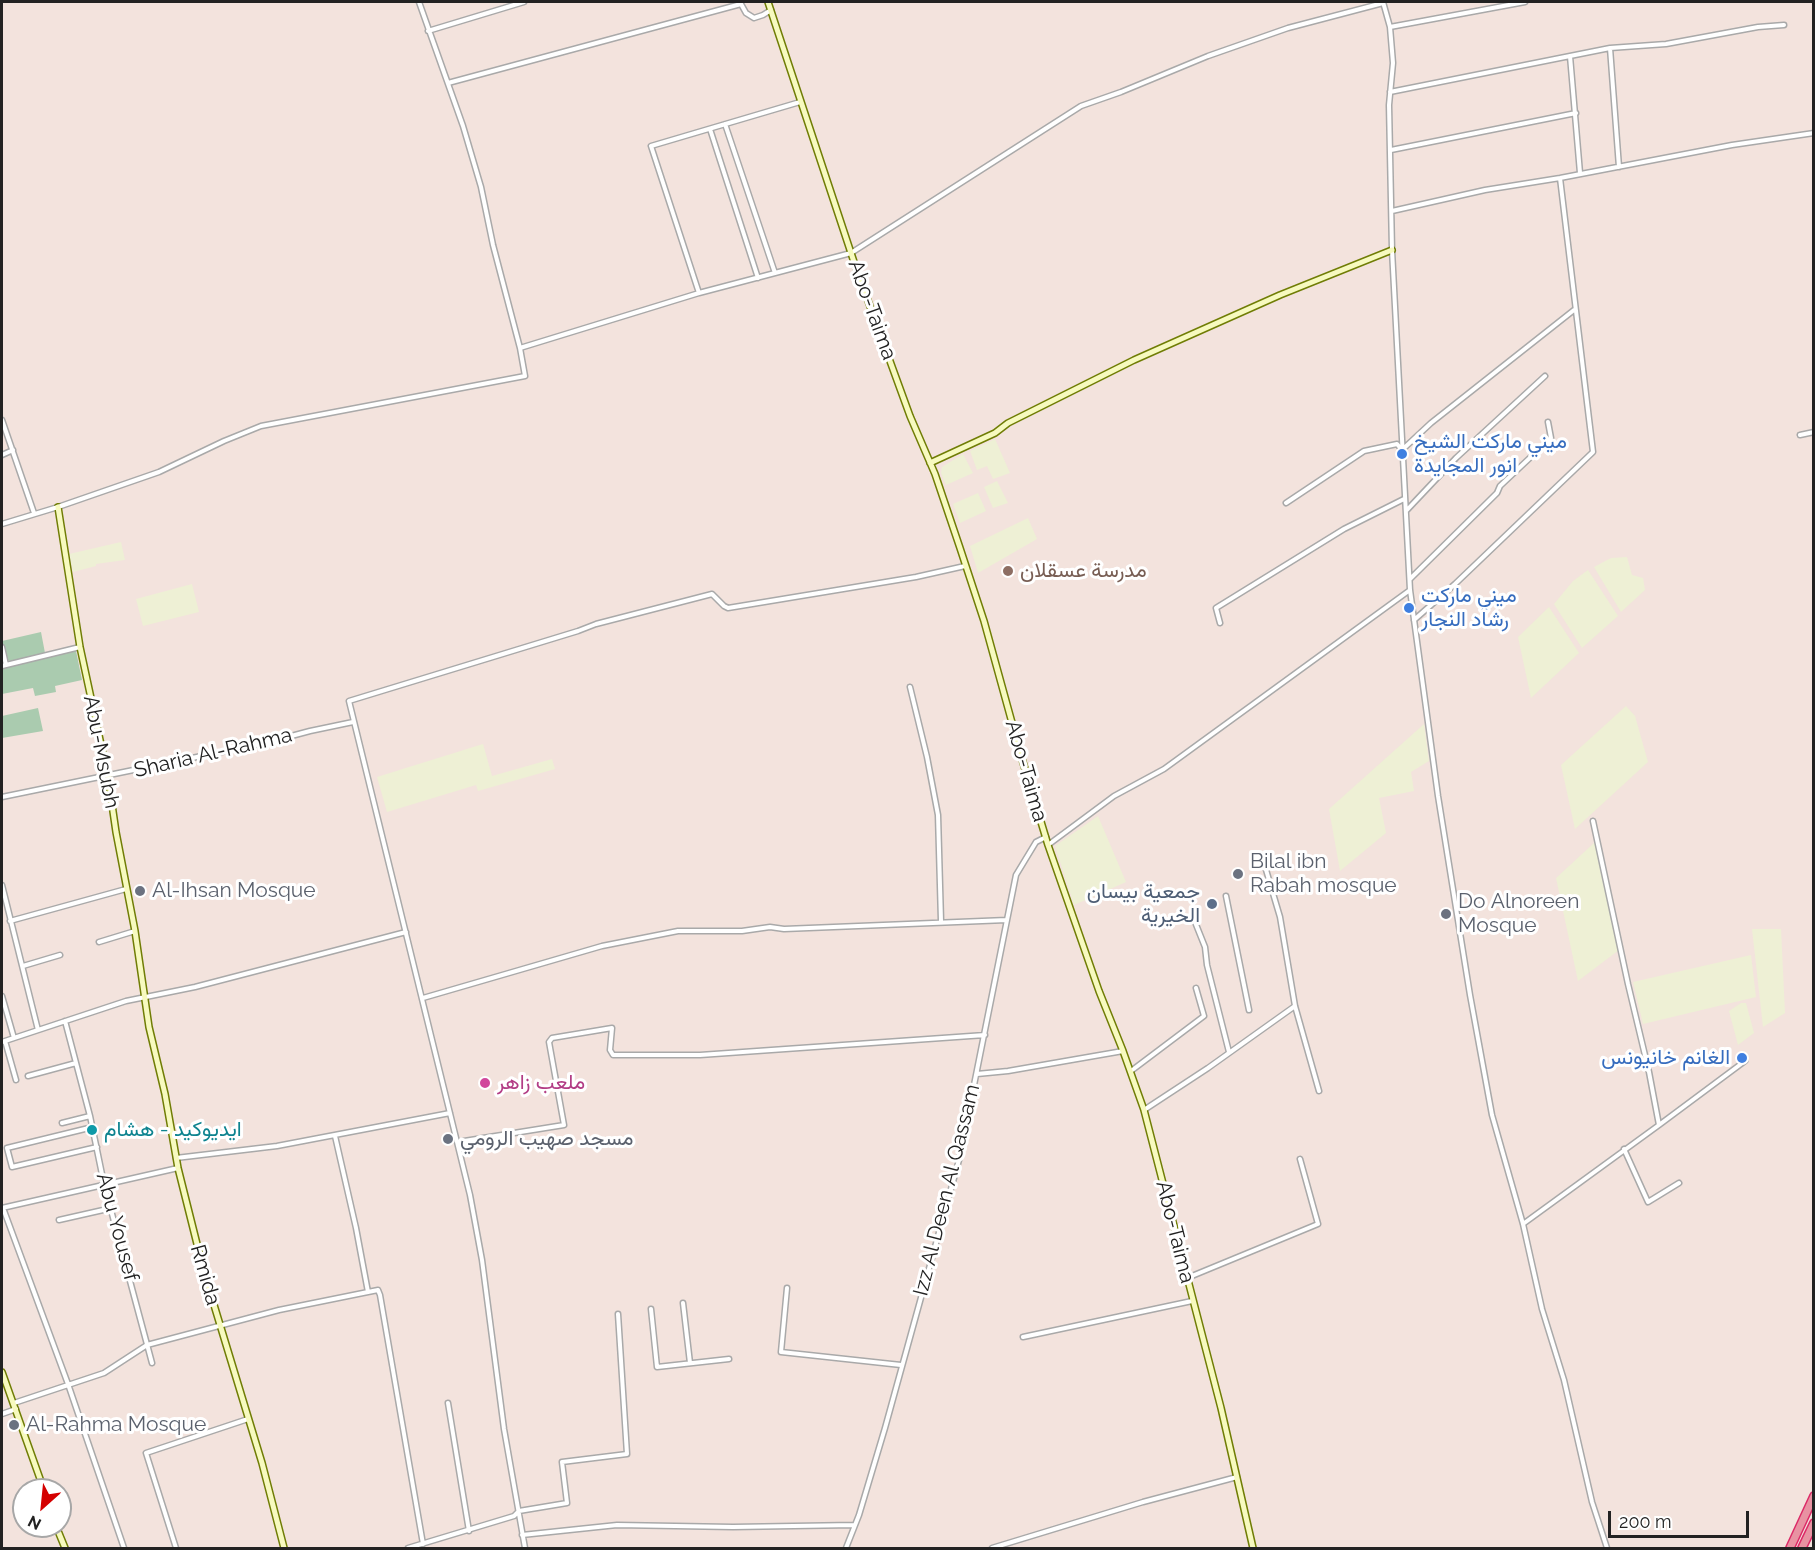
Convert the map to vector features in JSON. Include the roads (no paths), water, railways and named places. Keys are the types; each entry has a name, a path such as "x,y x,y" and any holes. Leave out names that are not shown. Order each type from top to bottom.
{"highway":[{"path":"1790,1548 1814,1496"},
{"path":"1802,1548 1814,1523"}],"street":[{"path":"2,524 159,472 261,426 525,376 481,187 463,126 419,2"},
{"path":"428,31 524,2"},
{"name":"Abo-Taima","path":"768,2 851,253 902,394 930,463 984,621 1048,845 1144,1110 1221,1408 1253,1548"},
{"path":"520,348 699,293 851,253 1081,106 1277,31 1383,2 1390,27 1393,63 1390,92 1392,250 1410,590 1438,796 1492,1115 1523,1224 1542,1309 1564,1380 1592,1502 1607,1548"},
{"path":"1390,27 1525,2"},
{"path":"448,83 741,4 746,13 754,18 771,9"},
{"path":"1390,92 1610,48 1666,44 1784,25"},
{"path":"1610,48 1619,167"},
{"path":"1570,56 1580,173"},
{"path":"699,293 651,146 800,102"},
{"path":"1391,150 1576,113"},
{"path":"725,124 775,273"},
{"path":"710,129 758,278"},
{"path":"1392,212 1485,190 1732,145 1814,134"},
{"path":"1413,620 1455,584 1593,452 1574,310 1560,178"},
{"path":"930,463 995,433 1008,423 1134,360 1332,273 1392,250"},
{"path":"1402,450 1431,423 1574,310"},
{"path":"1405,511 1456,458 1545,376"},
{"path":"2,420 34,513"},
{"path":"1410,580 1497,494 1500,486 1551,438 1548,422"},
{"path":"1800,435 1814,432"},
{"path":"1286,503 1364,451 1397,444 1402,450"},
{"path":"2,455 13,450"},
{"path":"1220,623 1216,608 1344,529 1404,499"},
{"name":"Abu-Msubh","path":"58,507 80,647 108,777 144,997"},
{"path":"525,1548 499,1396 482,1260 470,1195 349,700 596,624 712,594 728,608 916,577 965,566"},
{"path":"1048,845 1114,796 1164,769 1410,590"},
{"path":"2,646 4,665 80,647"},
{"path":"910,687 938,815 941,921"},
{"name":"Sharia Al-Rahma","path":"2,797 108,777 353,722"},
{"path":"1593,821 1659,1125"},
{"name":"Izz Al Deen Al Qassam","path":"846,1548 885,1428 959,1160 1016,875 1036,842 1046,837"},
{"path":"1264,863 1280,917 1295,1006 1318,1091"},
{"path":"2,885 38,1030"},
{"path":"10,921 126,889"},
{"path":"1226,896 1249,1010"},
{"path":"423,998 602,946 678,931 742,931 770,927 783,929 1006,920"},
{"path":"1195,922 1205,947 1207,965 1229,1052"},
{"path":"99,942 135,931"},
{"path":"16,1080 3,1042 144,997 195,987 406,932"},
{"path":"22,966 60,955"},
{"path":"1131,1071 1204,1016 1196,988"},
{"path":"2,996 14,1038"},
{"name":"Rmida","path":"144,997 195,1243 284,1548"},
{"path":"1144,1110 1295,1006"},
{"name":"Abu Yousef","path":"65,1021 93,1127 104,1184 152,1363"},
{"path":"458,1142 564,1125 549,1042 552,1038 612,1028 610,1050 613,1055 646,1055 742,1052 985,1035"},
{"path":"977,1074 1008,1071 1123,1051"},
{"path":"1523,1224 1745,1061"},
{"path":"28,1076 76,1063"},
{"path":"176,1158 277,1146 450,1113"},
{"path":"62,1123 90,1116"},
{"path":"93,1127 7,1148 12,1167 97,1147"},
{"path":"335,1136 368,1292"},
{"path":"1624,1149 1648,1202 1679,1183"},
{"path":"1186,1278 1318,1224 1300,1159"},
{"path":"124,1548 68,1384 2,1208 178,1168"},
{"path":"59,1220 112,1208"},
{"path":"787,1288 781,1352 901,1365"},
{"path":"2,1414 15,1406 68,1384 104,1373 147,1345 279,1310 378,1290 423,1544"},
{"path":"1023,1337 1192,1301"},
{"path":"683,1304 690,1363"},
{"path":"651,1309 657,1367 729,1359"},
{"path":"408,1548 514,1516 519,1511 567,1503 562,1462 627,1454 618,1314"},
{"path":"2,1372 40,1478"},
{"path":"448,1403 469,1531"},
{"path":"176,1548 146,1453 248,1419"},
{"path":"992,1548 1143,1502 1237,1477"},
{"path":"522,1535 617,1525 854,1526"}],"place":[{"name":"ميني ماركت الشيخ انور المجايدة","path":"1402,454"},
{"name":"مدرسة عسقلان","path":"1008,571"},
{"name":"ميني ماركت رشاد النجار","path":"1409,608"},
{"name":"Bilal ibn Rabah mosque","path":"1238,874"},
{"name":"Al-Ihsan Mosque","path":"140,891"},
{"name":"جمعية بيسان الخيرية","path":"1212,904"},
{"name":"Do Alnoreen Mosque","path":"1446,914"},
{"name":"الغانم خانيونس","path":"1742,1058"},
{"name":"ملعب زاهر","path":"485,1083"},
{"name":"ايديوكيد - هشام","path":"92,1130"},
{"name":"مسجد صهيب الرومي","path":"448,1139"},
{"name":"Al-Rahma Mosque","path":"14,1425"}]}
